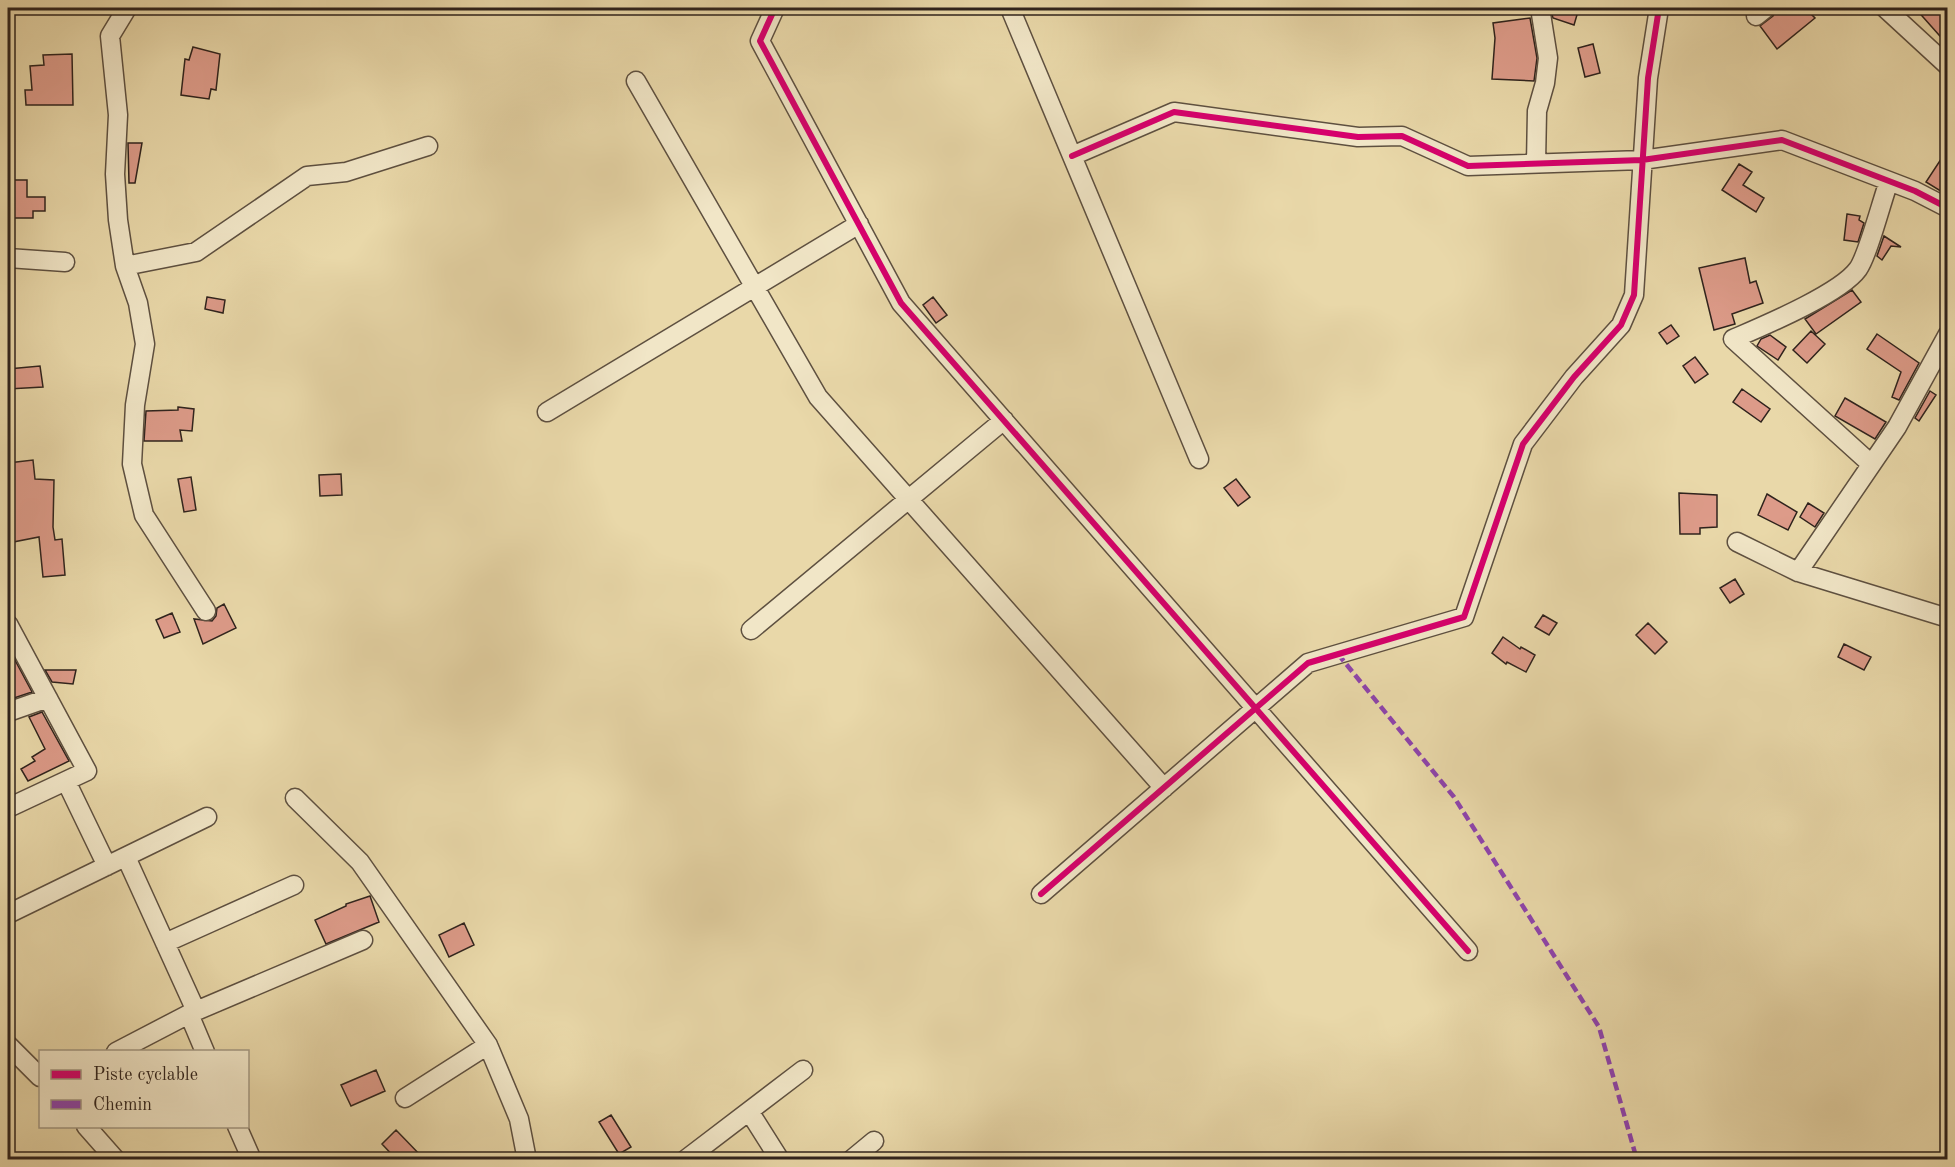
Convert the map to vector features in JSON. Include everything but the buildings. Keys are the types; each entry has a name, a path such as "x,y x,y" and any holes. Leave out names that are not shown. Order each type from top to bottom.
{"street":[{"path":"127,8 110,36 118,115 115,174 118,220 125,266 138,303 145,344 135,405 132,464 144,515 206,611"},
{"path":"775,8 760,41 902,303 1468,951"},
{"path":"1010,8 1198,459"},
{"path":"1041,894 1308,663 1464,617 1523,444 1574,377 1621,325 1634,295 1648,78 1659,8"},
{"path":"1885,8 1947,66"},
{"path":"1536,163 1537,111 1545,83 1548,58 1541,14"},
{"path":"636,81 818,397 1164,788"},
{"path":"1072,156 1174,112 1358,137 1402,136 1468,165 1641,160 1782,140 1889,181 1947,208"},
{"path":"125,266 196,252 308,176 346,172 428,146"},
{"path":"1871,464 1733,339 1785,317 1842,283 1858,268 1889,181"},
{"path":"547,412 859,224"},
{"path":"8,258 65,262"},
{"path":"1798,572 1897,426 1947,334"},
{"path":"751,630 1004,420"},
{"path":"1737,542 1798,572 1947,618"},
{"path":"8,624 87,771 8,808"},
{"path":"8,712 48,698"},
{"path":"66,781 107,866"},
{"path":"296,798 360,862 488,1046 519,1119 527,1160"},
{"path":"8,914 207,817"},
{"path":"126,857 165,943 193,1013 204,1050"},
{"path":"165,943 294,885"},
{"path":"120,1050 193,1013 363,940"},
{"path":"8,1045 39,1076"},
{"path":"405,1098 488,1046"},
{"path":"685,1160 803,1070"},
{"path":"749,1111 780,1160"},
{"path":"88,1128 116,1160"},
{"path":"238,1128 252,1160"},
{"path":"851,1160 874,1141"}],"marked path":[{"path":"1338,654 1454,797 1599,1027 1637,1160"}],"cycle path":[{"path":"775,8 760,41 901,303 1468,951"},
{"path":"1041,894 1308,663 1464,617 1523,444 1574,377 1621,325 1634,295 1648,78 1659,8"},
{"path":"1072,156 1174,112 1358,137 1402,136 1468,166 1642,160 1782,140 1915,191 1948,208"}]}
